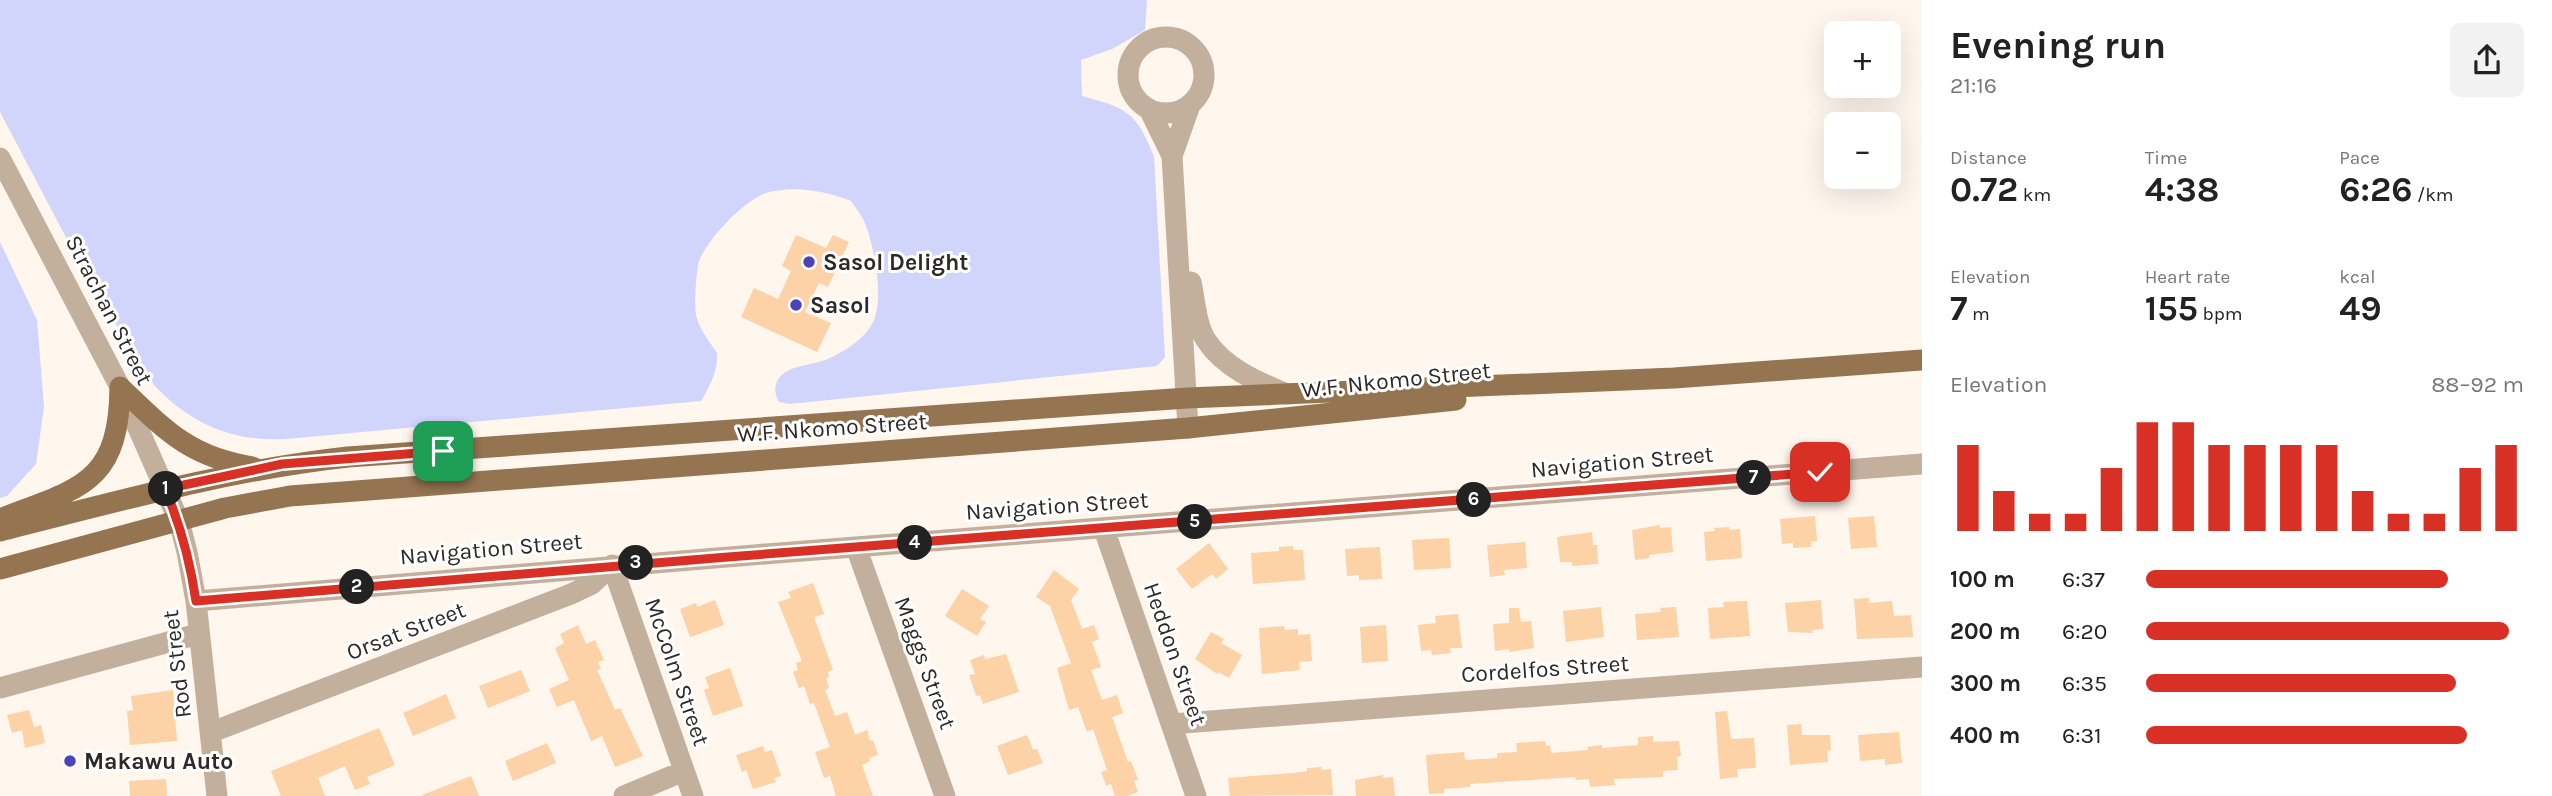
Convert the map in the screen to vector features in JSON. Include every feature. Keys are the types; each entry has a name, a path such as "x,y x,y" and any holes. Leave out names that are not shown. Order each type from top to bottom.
{"main road":[{"name":"W.F. Nkomo Street","path":"0,569 225,508 290,496 1188,428 1674,378 1922,360"},
{"name":"W.F. Nkomo Street","path":"0,531 165,489 262,468 348,457 1187,398 1674,378"},
{"path":"120,387 166,431 185,445 232,464 262,468"},
{"path":"0,519 76,490 90,479 103,464 117,435 120,387"}],"street":[{"path":"1149,109 1168,114 1180,111 1191,105 1199,96 1204,85 1203,62 1187,43 1176,38 1151,40 1140,47 1132,58 1128,71 1134,96 1149,109 1172,156 1188,428"},
{"path":"1172,156 1191,105"},
{"name":"Strachan Street","path":"0,158 120,387 165,489"},
{"path":"1174,194 1199,322 1205,340 1242,373 1287,394"},
{"name":"Navigation Street","path":"196,601 612,565 1922,464"},
{"name":"Rod Street","path":"165,489 179,521 196,601 217,796"},
{"name":"Heddon Street","path":"1104,529 1196,796"},
{"name":"Maggs Street","path":"856,547 945,796"},
{"name":"Orsat Street","path":"212,732 571,594 592,584 612,565"},
{"name":"McColm Street","path":"612,565 693,796"},
{"path":"0,688 198,634"},
{"name":"Cordelfos Street","path":"1171,724 1922,667"},
{"path":"624,796 684,771"}],"shaded area":[{"path":"0,0 1147,0 1145,30 1112,49 1081,60 1082,96 1109,104 1128,114 1141,129 1154,156 1165,357 1157,366 790,404 779,402 776,387 781,376 795,368 830,358 855,343 874,320 878,297 871,241 863,219 851,201 831,194 787,189 757,197 737,212 718,232 699,261 696,315 717,353 715,372 701,401 286,439 230,434 182,410 154,385 90,283 0,112"},
{"path":"0,242 37,320 44,407 36,464 7,496 0,498"}],"building":[{"path":"796,235 826,248 833,235 849,242 828,287 819,283 805,312 831,323 817,352 741,317 754,288 778,299 791,271 782,266"},
{"path":"1815,516 1817,541 1811,542 1811,547 1793,548 1793,543 1782,544 1780,519"},
{"path":"1874,516 1877,547 1851,549 1848,518"},
{"path":"1660,525 1660,528 1671,527 1673,552 1635,560 1632,530"},
{"path":"1729,527 1729,530 1740,529 1742,558 1706,561 1704,532"},
{"path":"1592,532 1593,545 1597,545 1598,564 1572,566 1572,562 1560,562 1557,537"},
{"path":"1449,538 1451,568 1414,570 1412,540"},
{"path":"1525,542 1527,568 1504,570 1505,575 1490,577 1487,545"},
{"path":"1209,543 1228,569 1216,579 1212,574 1192,589 1176,569"},
{"path":"1293,546 1293,550 1303,550 1305,580 1253,584 1251,553 1279,551 1279,547"},
{"path":"1380,547 1382,579 1359,580 1359,575 1347,576 1345,549"},
{"path":"1054,570 1079,589 1071,600 1082,629 1094,625 1099,639 1092,642 1101,667 1091,670 1102,700 1117,695 1123,713 1112,717 1128,762 1131,761 1138,780 1134,781 1138,792 1127,796 1115,796 1111,784 1106,786 1101,772 1107,770 1093,729 1087,732 1078,707 1069,710 1057,668 1071,663 1050,606 1036,597"},
{"path":"813,583 824,614 814,617 833,670 828,672 829,677 826,678 829,688 825,690 835,716 847,712 855,735 867,730 870,741 873,740 878,755 869,758 870,761 862,765 873,796 836,796 830,776 824,778 815,752 830,747 814,703 810,704 804,686 799,688 793,672 798,670 796,663 802,661 778,602 791,598 788,592"},
{"path":"962,589 989,606 980,619 986,622 977,636 945,616"},
{"path":"1869,598 1869,603 1892,601 1894,616 1911,615 1913,637 1857,639 1854,599"},
{"path":"715,600 724,625 690,637 680,609 696,603 697,607"},
{"path":"1821,600 1823,629 1812,630 1813,633 1788,632 1785,603"},
{"path":"1747,601 1750,636 1710,639 1708,608 1724,607 1723,602"},
{"path":"1601,607 1604,637 1566,642 1563,611"},
{"path":"1676,607 1679,637 1637,640 1635,614 1661,612 1660,608"},
{"path":"1509,608 1519,608 1521,622 1531,621 1534,648 1495,651 1493,624 1509,623"},
{"path":"1458,614 1462,648 1450,648 1451,653 1432,655 1431,650 1421,651 1418,625 1436,623 1435,616"},
{"path":"578,625 586,644 595,640 604,660 598,662 601,669 597,670 615,710 620,708 643,756 615,767 602,736 591,741 574,700 557,707 549,689 569,680 555,648 564,643 560,634"},
{"path":"1386,625 1388,661 1362,663 1360,627"},
{"path":"1284,626 1285,630 1298,629 1298,635 1310,634 1312,661 1299,662 1300,670 1262,674 1259,628"},
{"path":"1211,632 1224,639 1221,643 1242,655 1229,678 1218,672 1217,674 1195,659"},
{"path":"1006,654 1019,692 983,704 980,695 976,696 969,675 975,674 970,660 984,655 985,659"},
{"path":"730,668 743,706 713,716 704,690 709,688 705,677"},
{"path":"521,670 530,691 488,708 479,686"},
{"path":"173,690 177,741 130,745 127,711 133,710 131,696"},
{"path":"446,694 456,718 413,736 403,713"},
{"path":"29,710 34,727 41,725 45,743 25,748 22,730 12,733 7,715"},
{"path":"1727,711 1731,739 1754,738 1756,768 1737,769 1738,777 1720,779 1715,712"},
{"path":"1801,724 1802,735 1830,735 1831,750 1827,751 1828,762 1790,765 1787,725"},
{"path":"379,728 395,765 367,777 370,784 355,790 345,766 318,778 325,796 281,796 271,771"},
{"path":"1899,732 1902,763 1885,765 1885,759 1860,761 1858,735"},
{"path":"1027,735 1033,750 1037,749 1043,763 1008,775 997,746"},
{"path":"1653,736 1653,742 1679,741 1681,756 1677,757 1678,770 1663,771 1663,777 1614,779 1615,785 1590,787 1589,779 1576,780 1575,777 1470,784 1470,787 1444,789 1444,793 1429,794 1426,755 1464,752 1465,760 1497,758 1497,753 1517,752 1516,743 1545,741 1546,746 1550,745 1551,753 1588,750 1587,747 1602,745 1602,748 1638,745 1638,737"},
{"path":"547,743 556,763 513,781 505,761"},
{"path":"763,746 765,752 772,750 781,776 774,778 776,782 753,789 746,770 742,772 736,755"},
{"path":"1321,767 1322,770 1331,769 1333,795 1230,796 1228,778 1293,773"},
{"path":"1383,775 1383,778 1393,777 1395,796 1356,796 1355,780"},
{"path":"471,776 479,796 422,795"},
{"path":"166,779 167,796 130,796 129,781"}],"place":[{"name":"Sasol Delight","path":"809,262"},
{"name":"Sasol","path":"796,305"},
{"name":"Makawu Auto","path":"70,761"}],"route":[{"path":"443,451 282,464 165,489 179,521 196,601 612,565 1820,472"}]}
